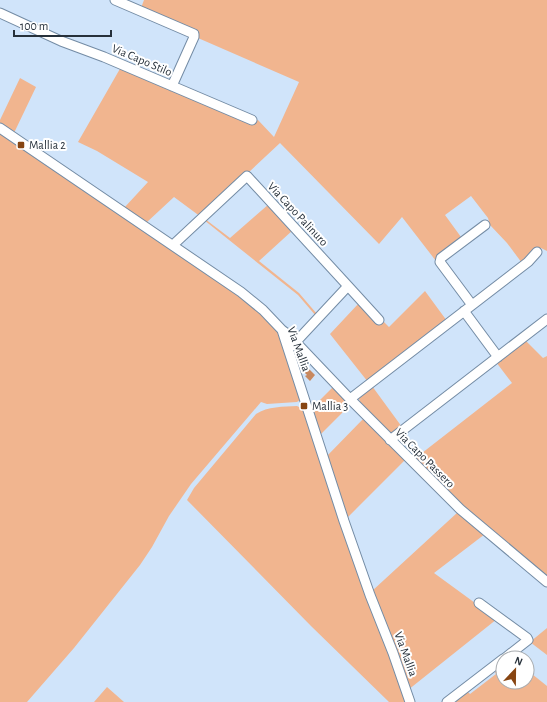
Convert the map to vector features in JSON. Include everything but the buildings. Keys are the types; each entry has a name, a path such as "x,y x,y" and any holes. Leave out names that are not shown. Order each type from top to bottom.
{"street":[{"path":"115,0 194,34 172,86"},
{"name":"Via Capo Stilo","path":"0,13 61,41 104,57 252,120"},
{"name":"Via Mallia","path":"0,128 241,292 263,310 282,330 344,522 410,702"},
{"name":"Via Capo Palinuro","path":"173,245 247,176 348,286"},
{"path":"472,305 440,262 441,258 485,225"},
{"path":"350,399 528,262 537,252"},
{"path":"288,350 348,286 379,320"},
{"path":"464,311 498,357"},
{"path":"390,440 547,319"},
{"name":"Via Capo Passero","path":"282,330 460,509 547,582"},
{"path":"479,603 527,638 528,640 515,650"},
{"path":"447,702 495,666"}],"shaded area":[{"path":"144,0 547,0 547,251 541,248 532,250 522,263 507,243 490,225 488,218 471,196 445,215 461,237 436,261 402,217 379,244 280,143 201,217 174,197 146,223 124,208 148,182 97,151 78,142 121,67 252,122 258,120 274,137 299,82 198,38 141,8"},
{"path":"20,78 36,87 14,133 0,124 0,120"},
{"path":"0,131 248,301 279,332 300,395 300,400 297,402 267,404 261,402 191,484 169,516 140,565 74,648 27,702 0,702"},
{"path":"269,204 293,230 259,261 299,293 317,314 316,316 298,295 204,220 205,219 230,238"},
{"path":"425,291 447,321 368,382 330,334 359,303 381,323 384,322 389,327"},
{"path":"525,340 543,358 547,356 547,579 466,510 413,460 512,383 496,362"},
{"path":"307,367 315,375 310,381 305,376 307,375 303,371"},
{"path":"372,386 402,427 389,435 358,402 360,401 358,397"},
{"path":"333,387 351,404 319,436 310,410"},
{"path":"297,406 305,410 408,702 389,702 311,626 187,500 194,488 256,414 271,408"},
{"path":"364,418 406,459 346,519 326,457"},
{"path":"458,512 485,534 434,573 497,619 408,690 372,591"},
{"path":"547,628 547,655 530,642"},
{"path":"495,675 495,690 535,690 535,676 547,686 547,702 451,702 466,690 470,694"},
{"path":"107,687 124,702 94,702"}],"place":[{"name":"Mallia 2","path":"21,145"},
{"name":"Mallia 3","path":"304,406"}]}
